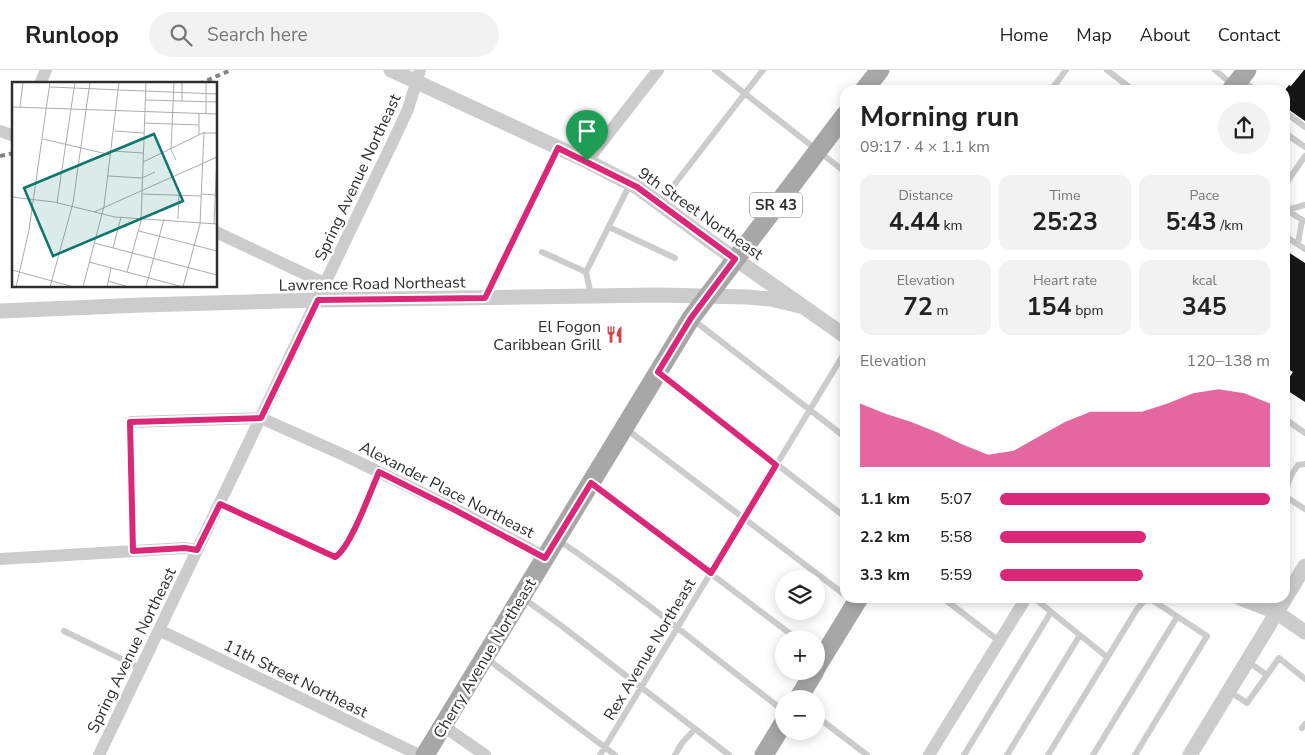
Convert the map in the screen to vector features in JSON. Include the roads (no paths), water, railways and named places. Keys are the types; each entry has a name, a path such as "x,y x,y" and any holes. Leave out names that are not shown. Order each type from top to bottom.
{"main road":[{"path":"868,85 880,70"},
{"name":"Cherry Avenue Northeast","path":"425,755 691,318 840,121"},
{"path":"825,648 849,603"},
{"path":"764,755 775,737"}],"street":[{"path":"41,82 46,70"},
{"name":"9th Street Northeast","path":"391,70 417,76 630,184 660,203 735,259 840,332"},
{"path":"587,161 658,70"},
{"name":"Spring Avenue Northeast","path":"99,755 396,135 408,109 417,76"},
{"path":"0,131 12,135"},
{"path":"218,233 326,284"},
{"name":"Lawrence Road Northeast","path":"0,311 142,304 591,296 707,296 771,299 804,307"},
{"name":"Alexander Place Northeast","path":"130,422 261,418 379,472 545,558"},
{"path":"0,560 185,548 197,550"},
{"path":"1290,590 1305,566"},
{"path":"929,755 1023,603"},
{"path":"1253,603 1276,612 1305,632"},
{"path":"1190,755 1282,603"},
{"name":"11th Street Northeast","path":"159,630 419,755"},
{"path":"443,726 485,755"}],"lane":[{"path":"715,70 840,168"},
{"path":"660,203 763,70"},
{"path":"1055,85 1066,70"},
{"path":"1107,70 1126,85"},
{"path":"1215,70 1241,83"},
{"path":"1290,116 1305,126"},
{"path":"1290,136 1305,147"},
{"path":"485,298 558,148"},
{"path":"1290,175 1305,156"},
{"path":"591,296 586,272 630,184"},
{"path":"1290,208 1305,206"},
{"path":"1290,212 1303,221 1298,244"},
{"path":"609,227 675,258"},
{"path":"1290,239 1305,249"},
{"path":"542,252 586,272"},
{"path":"691,318 840,433"},
{"name":"Rex Avenue Northeast","path":"600,755 840,360"},
{"path":"658,372 840,513"},
{"path":"130,422 133,551"},
{"path":"1290,422 1305,433"},
{"path":"624,428 840,589"},
{"path":"1290,477 1298,465 1305,464"},
{"path":"220,504 335,557 339,555 347,542 379,472"},
{"path":"591,483 785,630"},
{"path":"1290,499 1305,509"},
{"path":"556,539 594,565 775,705"},
{"path":"521,597 559,624 728,755"},
{"path":"950,603 999,641"},
{"path":"1040,603 1107,657"},
{"path":"1048,755 1107,657 1142,603"},
{"path":"1135,755 1207,636 1158,603"},
{"path":"964,755 1051,612"},
{"path":"1093,755 1177,617"},
{"path":"64,631 140,668"},
{"path":"1007,755 1080,635"},
{"path":"485,657 615,755"},
{"path":"1229,691 1247,703 1279,658 1305,678"},
{"path":"1247,661 1267,675"},
{"path":"825,723 867,755"},
{"path":"675,755 694,729"}],"railway":[{"path":"204,82 231,70"},
{"path":"0,156 12,153"}],"place":[{"name":"El Fogon Caribbean Grill","path":"615,335"}]}
